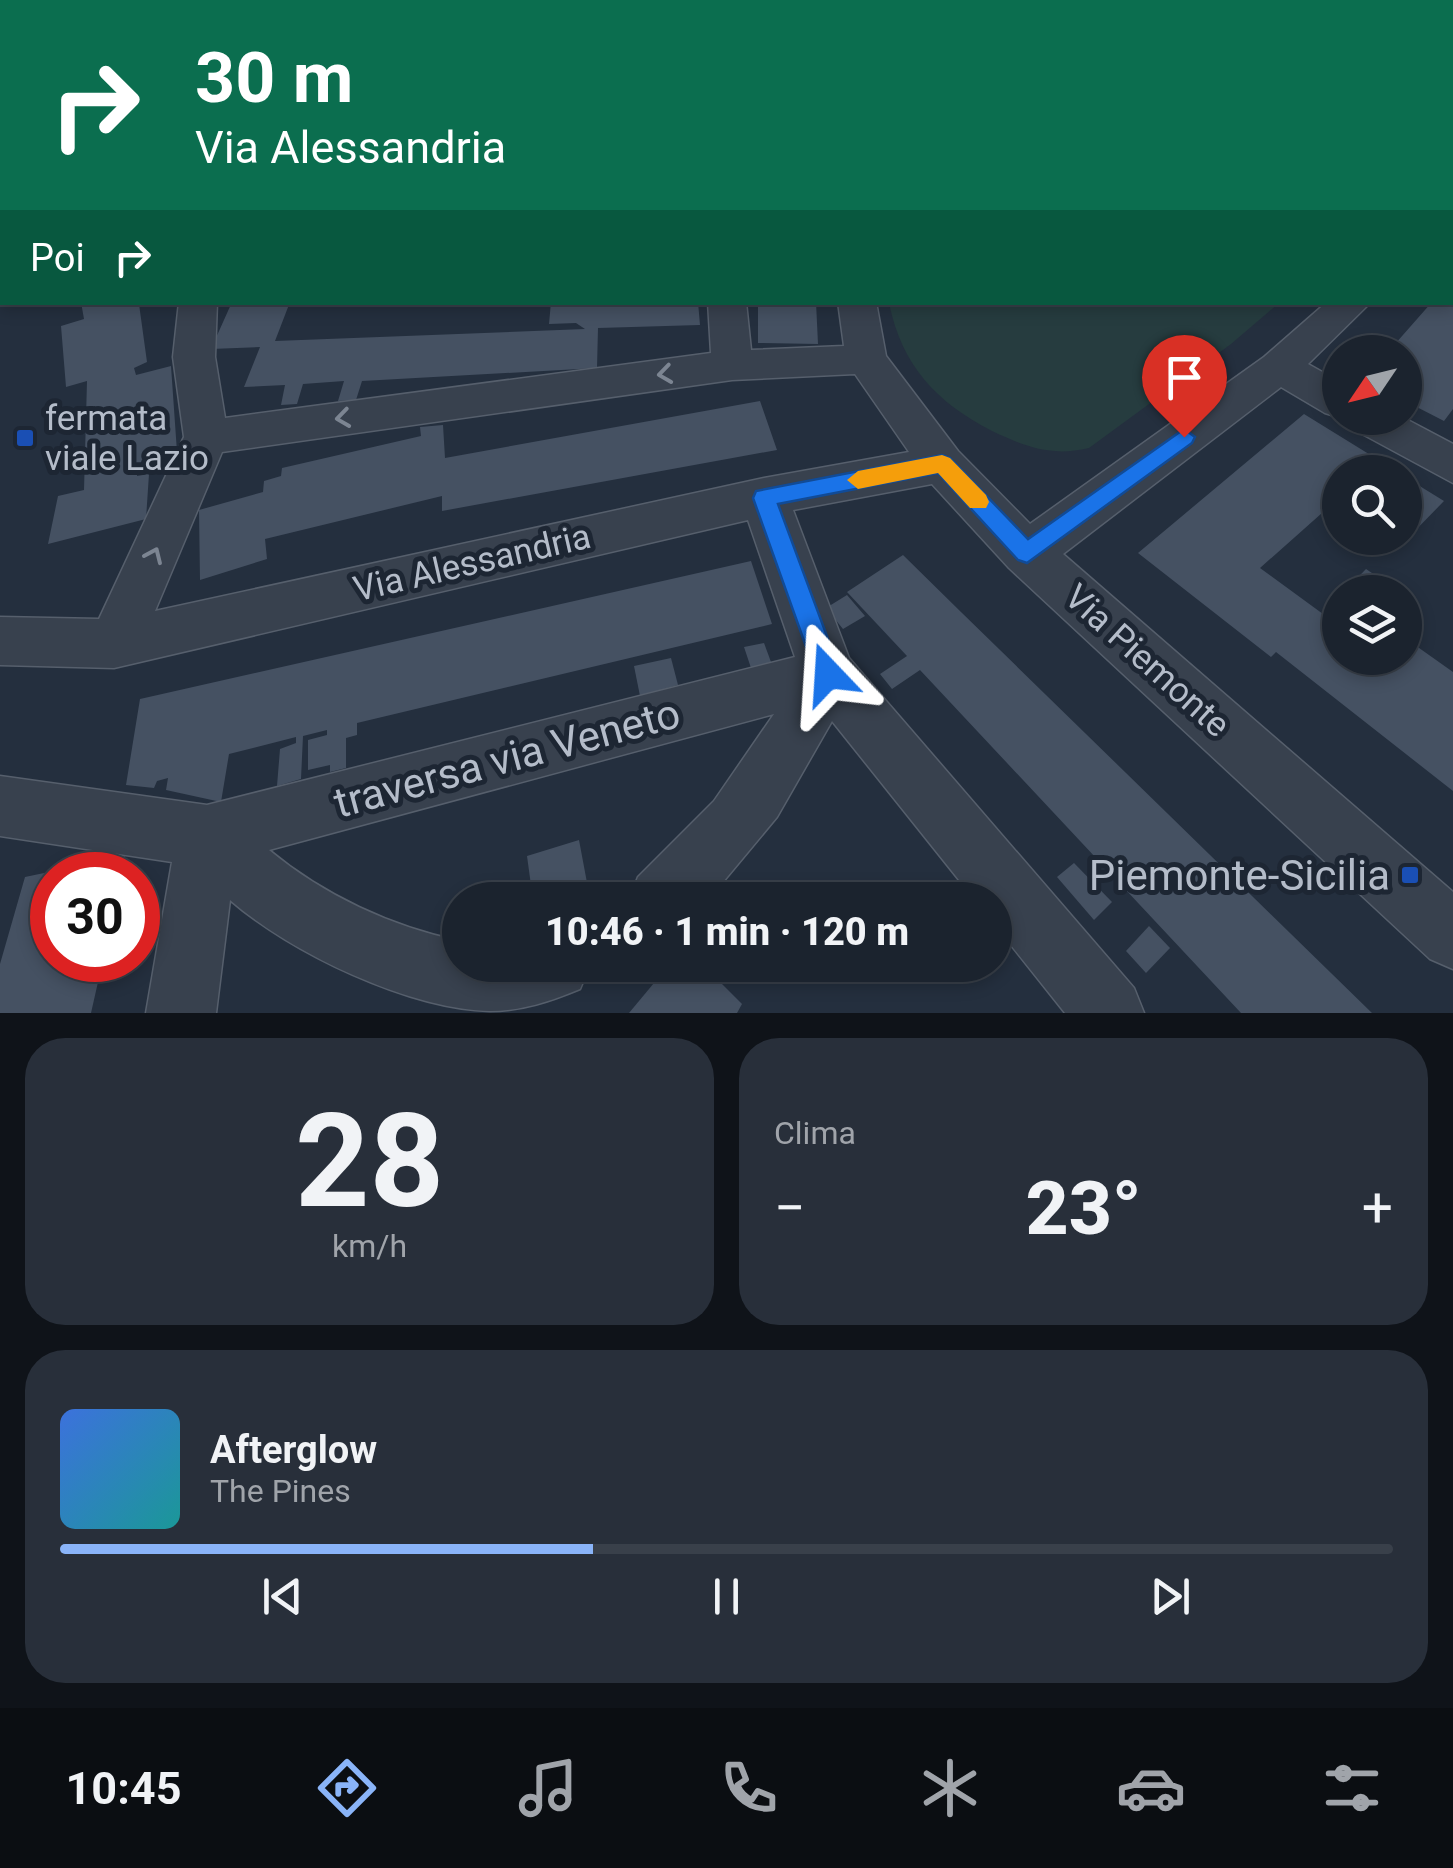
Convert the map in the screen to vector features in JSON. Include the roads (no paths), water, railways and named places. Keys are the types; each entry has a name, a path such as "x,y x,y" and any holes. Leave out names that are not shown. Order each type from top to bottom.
{"street":[{"path":"114,644 206,437 194,357 198,305"},
{"path":"727,305 732,365"},
{"name":"Via Piemonte","path":"857,305 866,359 942,464 1027,553 1453,936"},
{"path":"1027,553 1278,368 1349,305"},
{"path":"206,437 732,365 866,359"},
{"path":"1278,368 1322,392"},
{"path":"1398,435 1453,466"},
{"name":"Via Alessandria","path":"0,642 114,644 764,498 942,464"},
{"path":"764,498 828,674 1109,1013"},
{"path":"682,882 704,864 745,816 828,674"},
{"name":"traversa via Veneto","path":"0,806 207,836 828,674"},
{"path":"207,836 267,890 374,949 442,970"},
{"path":"181,1013 207,836"}],"place":[{"name":"fermata viale Lazio","path":"25,438"},
{"name":"Piemonte-Sicilia","path":"1410,875"}]}
